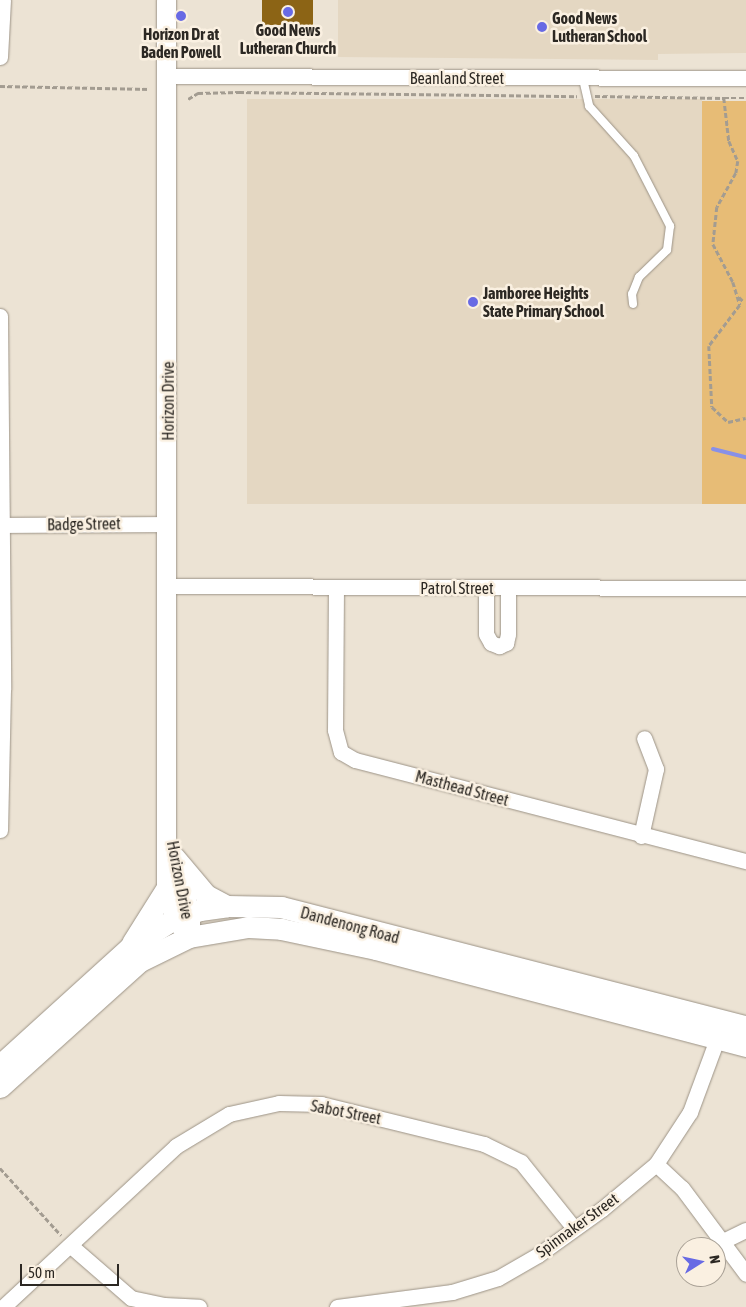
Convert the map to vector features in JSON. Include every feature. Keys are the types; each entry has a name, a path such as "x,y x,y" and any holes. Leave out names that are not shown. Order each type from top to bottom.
{"main road":[{"path":"174,857 206,894 227,906"},
{"path":"130,947 166,889"},
{"name":"Dandenong Road","path":"0,1065 130,947 183,916 227,906 281,907 720,1029 746,1046"},
{"name":"Dandenong Road","path":"0,1087 140,961 189,937 248,927 317,935 720,1029 746,1026"}],"street":[{"path":"0,57 3,0"},
{"name":"Horizon Drive","path":"166,0 168,524 166,889 183,916"},
{"name":"Beanland Street","path":"167,76 583,79 746,78"},
{"path":"0,316 0,830"},
{"name":"Badge Street","path":"1,525 168,524"},
{"name":"Patrol Street","path":"168,586 746,588"},
{"name":"Masthead Street","path":"336,587 335,730 340,752 355,760 641,836 746,861"},
{"path":"486,588 486,634 490,644 499,646 506,643 508,634 508,588"},
{"path":"641,836 656,769 644,738"},
{"name":"Horizon Drive","path":"167,801 183,916 189,937"},
{"name":"Spinnaker Street","path":"337,1307 452,1292 498,1278 538,1255 573,1227 602,1209 656,1164 690,1112 720,1029"},
{"name":"Sabot Street","path":"3,1307 71,1246 176,1146 229,1114 279,1102 322,1104 484,1144 522,1162 573,1227"},
{"path":"656,1164 682,1188 720,1237"},
{"path":"726,1241 746,1230"},
{"path":"726,1244 741,1257 746,1274"},
{"path":"71,1246 99,1273 131,1298 164,1305 199,1307"}],"lane":[{"path":"583,79 585,96 594,113 634,156 670,226 667,250 639,277 632,294 633,304"}],"path":[{"path":"0,86 150,89"},
{"path":"188,99 198,93 239,92 746,98"},
{"path":"724,98 729,141 738,161 736,173 717,207 713,244 738,296 740,305"},
{"path":"738,296 745,301 709,346 712,407 728,422 746,418"},
{"path":"0,1168 71,1246"}],"shaded area":[{"name":"Good News Lutheran School","path":"338,0 746,0 746,53 658,54 658,60 338,57"},
{"name":"Jamboree Heights State Primary School","path":"247,99 702,99 702,504 247,504"},
{"path":"702,101 746,101 746,504 702,504"}],"building":[{"name":"Good News Lutheran Church","path":"262,0 313,0 313,25 262,25"}],"waterway":[{"path":"713,449 746,457"}],"place":[{"name":"Good News Lutheran Church","path":"288,12"},
{"name":"Horizon Dr at Baden Powell","path":"181,16"},
{"name":"Good News Lutheran School","path":"542,27"},
{"name":"Jamboree Heights State Primary School","path":"473,302"}]}
